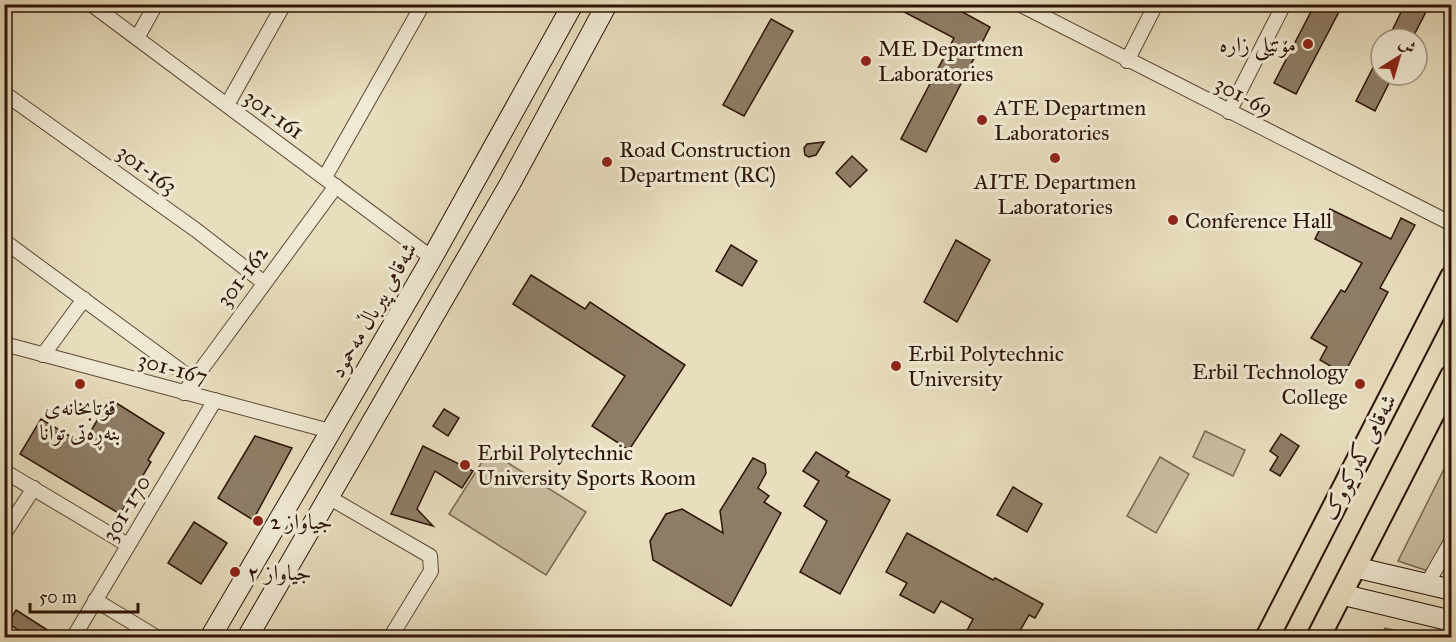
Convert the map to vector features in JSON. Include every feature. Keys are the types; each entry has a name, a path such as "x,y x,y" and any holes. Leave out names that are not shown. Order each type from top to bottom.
{"highway":[{"name":"شەقامی کەرکووک","path":"1267,638 1452,277"},
{"name":"شەقامی کەرکووک","path":"1318,638 1452,376"}],"main road":[{"name":"شەقامی پیرباڵ مەحمود","path":"210,638 432,258 573,4"},
{"path":"247,638 511,182 607,4"},
{"path":"1353,567 1452,590"},
{"path":"1340,594 1452,621"}],"street":[{"name":"301-161","path":"91,4 432,258"},
{"path":"137,38 156,4"},
{"path":"227,105 284,4"},
{"name":"301-162","path":"184,393 263,282 330,181 423,4"},
{"path":"1127,61 1156,4"},
{"path":"1229,112 1284,4"},
{"name":"301-69","path":"1027,6 1127,61 1452,224"},
{"name":"301-163","path":"4,93 196,230 263,282"},
{"path":"4,241 192,379"},
{"path":"43,355 84,299"},
{"name":"301-167","path":"4,344 330,431"},
{"name":"301-170","path":"73,638 215,400"},
{"path":"4,471 128,545"},
{"path":"4,534 34,488"},
{"path":"330,498 430,556 431,571 390,638"},
{"path":"1427,584 1452,540"},
{"path":"95,600 158,638"}],"shaded area":[{"path":"1205,431 1245,450 1233,476 1193,457"},
{"path":"489,451 586,512 546,575 449,514"},
{"path":"1451,455 1451,536 1431,572 1398,561"},
{"path":"1160,457 1189,474 1156,533 1127,516"},
{"path":"1385,628 1424,637 1380,637"}],"building":[{"path":"889,4 948,4 990,27 926,152 901,139 954,38"},
{"name":"مۆتێلی زارە","path":"1315,4 1343,4 1296,94 1274,83"},
{"path":"1405,4 1430,4 1418,27 1394,27"},
{"path":"771,19 793,31 744,116 723,105"},
{"path":"1369,76 1369,87 1387,87 1375,111 1356,101"},
{"path":"824,142 816,155 809,157 805,155 804,148 807,144"},
{"path":"852,156 867,170 850,187 836,173"},
{"path":"1330,209 1391,239 1401,218 1415,225 1380,288 1388,292 1344,374 1320,360 1327,347 1311,338 1341,290 1345,292 1362,263 1315,239"},
{"path":"956,240 990,260 957,322 924,302"},
{"path":"731,245 757,261 742,286 716,271"},
{"path":"531,275 585,309 590,302 685,365 629,450 592,426 625,376 513,304"},
{"path":"110,399 164,433 148,460 151,462 120,514 20,454 41,419 83,444"},
{"path":"444,409 459,418 448,436 433,426"},
{"path":"1281,434 1299,446 1280,476 1270,470 1278,457 1270,451"},
{"path":"255,436 292,448 253,520 218,498"},
{"path":"423,446 473,471 462,488 435,471 417,509 433,526 391,514"},
{"path":"816,452 849,472 846,476 890,500 840,594 800,572 827,521 804,506 819,481 803,471"},
{"path":"753,458 765,464 766,473 758,488 769,496 764,502 781,513 731,606 653,560 650,541 666,514 682,509 723,533 720,511"},
{"path":"1013,487 1042,504 1027,532 997,515"},
{"path":"194,522 227,543 201,584 168,563"},
{"path":"907,533 993,580 995,578 1043,604 1035,618 1029,615 1016,638 963,638 973,619 941,601 934,613 900,595 907,583 886,572"},
{"path":"16,610 60,638 30,638 8,623"}],"place":[{"name":"مۆتێلی زارە","path":"1308,44"},
{"name":"ME Departmen Laboratories","path":"866,61"},
{"name":"ATE Departmen Laboratories","path":"982,120"},
{"name":"AITE Departmen Laboratories","path":"1055,158"},
{"name":"Road Construction Department (RC)","path":"607,162"},
{"name":"Conference Hall","path":"1173,220"},
{"name":"Erbil Polytechnic University","path":"896,366"},
{"name":"قوتابخانەی بنەڕەتی توانا","path":"80,384"},
{"name":"Erbil Technology College","path":"1360,384"},
{"name":"Erbil Polytechnic University Sports Room","path":"465,465"},
{"name":"جیاواز 2","path":"258,521"},
{"name":"جیاواز ٢","path":"235,572"}]}
